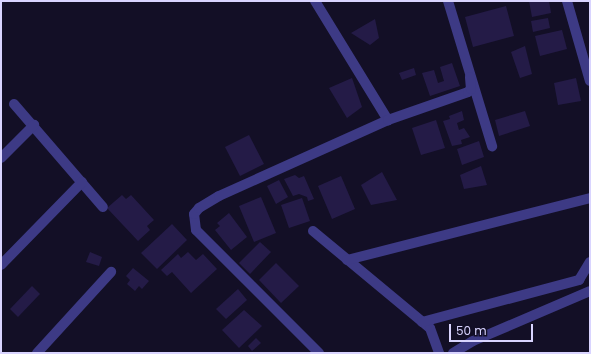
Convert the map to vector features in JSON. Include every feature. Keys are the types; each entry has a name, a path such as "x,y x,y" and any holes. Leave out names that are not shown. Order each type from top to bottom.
{"street":[{"path":"315,1 388,120"},
{"path":"448,1 492,146"},
{"path":"567,1 588,66 590,81"},
{"path":"319,353 196,230 194,214 199,208 219,196 388,120 468,92 471,89 470,77"},
{"path":"14,104 34,125 103,207"},
{"path":"1,158 34,125"},
{"path":"1,265 82,182"},
{"path":"347,260 590,198"},
{"path":"312,232 430,328 439,353"},
{"path":"422,322 579,280 590,262"},
{"path":"37,353 111,272"},
{"path":"453,353 473,341 590,291"}],"building":[{"path":"529,1 549,1 551,13 532,17"},
{"path":"506,6 514,36 473,47 465,17"},
{"path":"548,18 550,28 533,32 531,21"},
{"path":"375,19 379,38 370,45 351,33"},
{"path":"562,30 567,49 540,56 535,36"},
{"path":"525,46 532,74 520,78 511,52"},
{"path":"452,63 460,86 430,96 422,73 434,70 438,83 444,81 440,67"},
{"path":"414,68 416,75 402,80 399,73"},
{"path":"352,78 362,107 347,118 329,88"},
{"path":"576,78 581,101 558,105 554,83"},
{"path":"462,111 464,120 457,123 459,130 464,128 470,137 461,140 462,144 452,146 443,121 450,119 449,116"},
{"path":"525,111 530,126 499,136 495,120"},
{"path":"436,120 445,148 421,155 412,128"},
{"path":"249,135 264,164 240,176 225,147"},
{"path":"479,141 484,157 462,165 457,149"},
{"path":"481,166 487,185 464,189 460,175"},
{"path":"382,172 397,200 371,205 361,185"},
{"path":"295,175 299,178 304,176 314,199 308,201 307,197 299,194 293,196 284,179"},
{"path":"341,176 355,209 332,219 318,186"},
{"path":"279,180 288,197 276,204 267,186"},
{"path":"122,195 126,199 131,195 154,220 147,226 150,230 138,241 107,208"},
{"path":"261,197 276,233 254,242 239,206"},
{"path":"302,198 310,221 289,228 281,205"},
{"path":"229,213 247,237 231,250 215,230 220,226 217,223"},
{"path":"172,224 187,240 157,269 141,253"},
{"path":"260,242 271,252 250,274 239,263"},
{"path":"90,252 102,257 99,266 86,262"},
{"path":"188,252 196,260 203,254 217,269 191,293 172,272 167,276 161,270 178,254 181,258"},
{"path":"276,263 299,286 281,303 259,280"},
{"path":"133,268 149,281 142,289 139,286 135,291 127,284 130,280 126,276"},
{"path":"32,286 40,294 18,317 10,309"},
{"path":"238,289 247,300 226,319 216,309"},
{"path":"244,310 262,326 239,348 222,330"},
{"path":"256,338 261,343 252,351 248,346"}]}
